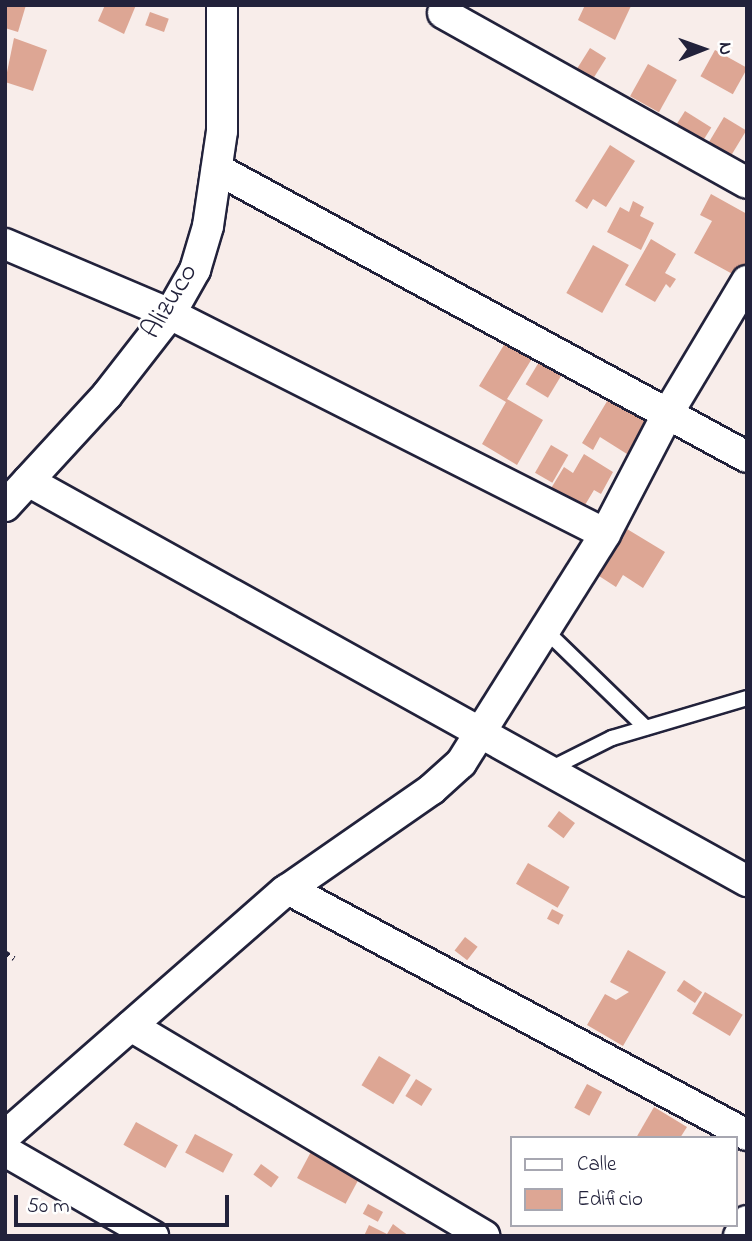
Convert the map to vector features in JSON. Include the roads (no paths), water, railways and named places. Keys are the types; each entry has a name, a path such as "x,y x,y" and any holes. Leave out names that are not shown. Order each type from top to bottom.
{"street":[{"name":"Alizuco","path":"5,506 107,395 170,314 195,270 208,226 222,131 222,5"},
{"path":"443,13 747,183"},
{"path":"217,169 747,457"},
{"path":"5,244 170,314 605,534"},
{"path":"5,1136 288,889 432,789 461,763 482,736 605,534 668,413 747,281"},
{"path":"28,481 482,736 747,881"},
{"path":"288,889 747,1135"},
{"path":"131,1026 484,1236"},
{"path":"5,1151 153,1236"},
{"path":"739,1236 747,1221"}],"lane":[{"path":"545,631 646,728"},
{"path":"546,771 612,738 747,698"}]}
